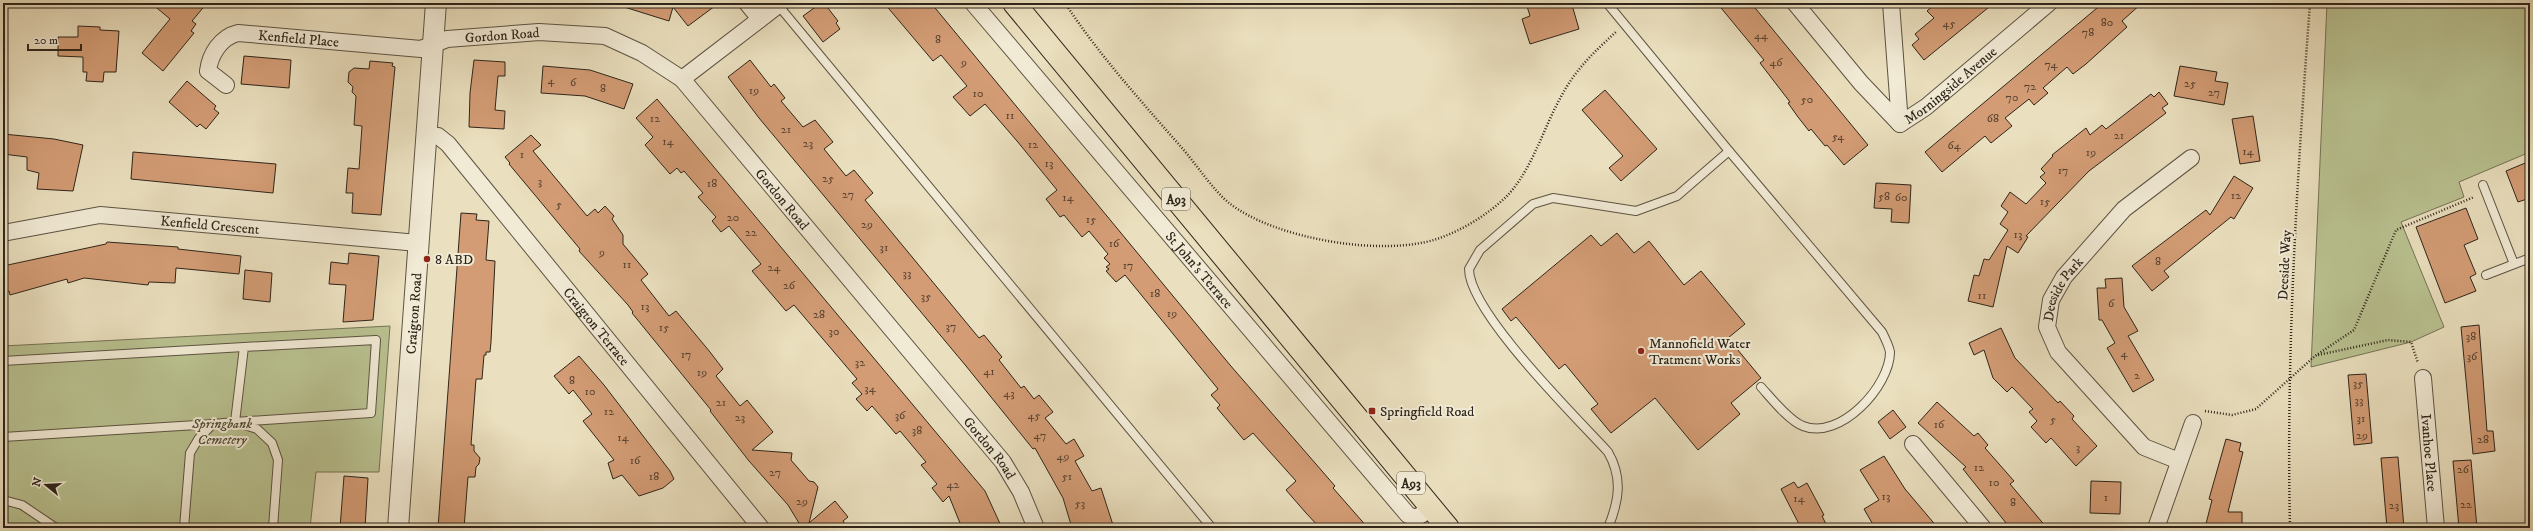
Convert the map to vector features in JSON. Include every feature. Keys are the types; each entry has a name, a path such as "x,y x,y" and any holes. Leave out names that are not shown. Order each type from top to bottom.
{"main road":[{"name":"St John's Terrace","path":"1014,3 1448,528"}],"street":[{"name":"Craigton Road","path":"398,528 436,3"},
{"path":"748,3 760,19"},
{"name":"St John's Terrace","path":"973,3 1408,515 1416,518 1432,508"},
{"name":"Morningside Avenue","path":"1795,3 1861,83 1900,124 1926,107 2048,3"},
{"path":"1891,3 1900,124"},
{"path":"682,79 779,4"},
{"name":"Gordon Road","path":"433,44 447,39 539,32 605,36 642,53 682,79 1002,462 1022,492 1036,528"},
{"name":"Kenfield Place","path":"226,85 208,71 210,60 228,36 238,33 421,49 433,44"},
{"name":"Craigton Terrace","path":"426,135 438,136 448,144 761,528"},
{"name":"Deeside Park","path":"2179,461 2144,447 2058,352 2047,328 2051,300 2064,277 2124,209 2191,158"},
{"name":"Kenfield Crescent","path":"3,233 100,214 418,243"},
{"name":"Ivanhoe Place","path":"2423,378 2436,528"},
{"path":"2156,528 2179,461 2197,417"},
{"path":"1913,444 1983,528"}],"lane":[{"path":"1607,3 1728,151 1882,332 1890,351 1886,373 1869,398 1852,416 1828,427 1802,426 1780,408 1761,387"},
{"path":"779,4 1212,528"},
{"path":"1608,528 1619,494 1618,476 1613,460 1608,452 1512,348 1472,289 1469,269 1480,250 1533,204 1553,198 1636,211 1677,196 1728,151"},
{"path":"2484,188 2514,264"},
{"path":"2486,275 2530,258"},
{"path":"3,361 376,340 371,414 3,437"},
{"path":"235,422 244,347"},
{"path":"235,422 257,430 272,443 278,460 273,528"},
{"path":"184,528 190,453 199,438 213,424"},
{"path":"3,500 22,505 56,528"}],"path":[{"path":"1065,3 1091,43 1229,202 1260,221 1295,233 1339,244 1387,247 1437,239 1483,216 1507,195 1527,171 1562,94 1591,55 1624,25"},
{"name":"Deeside Way","path":"2290,528 2289,377 2300,138 2310,3"},
{"path":"2197,417 2232,415 2256,409 2289,377 2315,356 2354,330 2396,230 2484,188"},
{"path":"2315,356 2388,340 2411,342 2423,378"}],"green space":[{"path":"2327,3 2530,3 2530,152 2459,182 2464,197 2401,222 2444,327 2411,342 2311,367"},
{"name":"Springbank Cemetery","path":"390,326 379,472 316,472 310,528 3,528 3,346"}],"building":[{"path":"151,3 207,3 192,21 196,24 191,31 194,33 163,71 142,53 170,19"},
{"path":"622,3 719,3 688,26 673,7 669,21 621,6"},
{"path":"821,3 824,3 838,21 836,23 840,29 823,42 803,16"},
{"path":"884,3 931,3 1230,365 1335,486 1333,488 1368,528 1320,528 1306,513 1286,490 1296,481 1253,433 1244,440 1217,408 1220,405 1211,395 1218,389 1125,275 1116,282 1106,271 1109,269 1106,267 1110,264 1104,258 1108,254 1089,231 1082,237 1064,215 1060,217 1046,199 1057,190 1017,141 985,104 970,116 953,97 967,86 941,55 933,61"},
{"path":"1526,3 1564,3 1565,7 1572,5 1579,29 1530,44 1522,19 1530,16"},
{"path":"1717,3 1751,3 1868,145 1844,165 1811,129 1809,131 1798,117 1788,103 1790,102 1760,63 1764,60"},
{"path":"1936,3 1994,3 1924,60 1912,45 1919,39 1915,34 1934,18 1927,11"},
{"path":"2103,3 2142,3 2122,21 2127,27 2086,64 2073,74 2067,67 2043,88 2048,93 2034,105 2029,99 2005,118 2012,126 1991,143 1985,136 1942,172 1925,152"},
{"path":"78,26 100,27 100,30 119,31 116,72 104,72 103,82 86,81 87,72 83,72 83,57 58,56 58,37 78,37"},
{"path":"244,56 291,60 289,88 241,84"},
{"path":"474,60 505,62 505,76 498,76 495,110 505,111 504,129 469,127 470,93"},
{"path":"750,60 771,87 774,84 785,98 781,101 803,127 815,120 833,142 824,149 846,176 854,170 873,193 865,200 979,338 984,335 1002,357 999,360 1021,388 1024,386 1034,399 1039,395 1053,412 1045,418 1066,444 1074,439 1084,456 1075,461 1092,491 1101,488 1114,528 1072,528 1063,498 1035,448 1033,449 966,366 759,118 728,77"},
{"path":"370,61 393,63 392,66 395,67 381,215 352,213 353,193 346,193 348,168 359,169 362,126 354,125 356,96 352,92 353,87 348,82 349,72 354,68 369,69"},
{"path":"543,66 590,70 633,84 624,109 585,96 541,93"},
{"path":"2180,66 2217,72 2215,81 2228,83 2224,105 2174,96"},
{"path":"187,81 216,106 214,109 219,113 206,129 200,124 197,127 169,102"},
{"path":"1605,90 1657,149 1621,181 1609,168 1623,156 1582,110"},
{"path":"2159,92 2168,104 2162,108 2166,113 2089,171 2026,236 2028,237 2018,253 2007,246 1993,307 1968,301 1974,275 1979,276 1984,259 1989,260 2008,230 2000,224 2008,212 2001,206 2010,192 2026,204 2046,183 2040,177 2045,173 2041,169 2053,156 2052,155 2086,128 2090,135 2102,125 2106,129 2151,94 2154,97"},
{"path":"657,99 985,491 1002,528 962,528 949,496 943,502 932,488 937,484 921,465 926,462 900,431 896,434 872,406 867,411 856,399 862,394 852,383 857,379 794,305 786,311 752,271 761,264 729,226 721,232 712,221 716,217 698,197 703,193 684,171 681,173 677,168 670,174 645,145 653,137 636,118"},
{"path":"2253,116 2260,161 2240,164 2232,119"},
{"path":"3,134 54,139 83,145 73,191 37,189 39,173 27,170 27,157 3,154"},
{"path":"531,135 541,145 533,151 587,216 595,209 598,213 605,206 614,216 612,219 623,235 623,244 648,274 641,280 669,316 676,311 710,352 723,369 716,376 740,406 747,400 773,432 752,450 792,453 791,460 809,481 814,482 818,487 809,523 835,501 848,517 843,521 848,528 802,528 788,505 749,461 710,411 711,410 632,313 633,312 628,305 579,251 580,249 509,164 510,163 505,157"},
{"path":"133,152 276,164 273,193 131,179"},
{"path":"2530,161 2530,198 2518,202 2506,171"},
{"path":"2234,176 2253,188 2234,219 2231,217 2164,271 2169,277 2152,291 2132,266 2206,210 2210,215"},
{"path":"1876,183 1911,185 1909,223 1891,222 1892,209 1874,208"},
{"path":"2466,208 2478,239 2464,245 2476,274 2470,277 2476,291 2445,303 2416,227"},
{"path":"461,213 477,214 476,220 489,221 486,260 495,261 491,342 490,352 486,352 486,355 484,355 482,379 476,379 471,445 474,445 474,451 480,458 479,464 476,467 475,477 468,477 464,528 438,528"},
{"name":"Mannofield Water Tratment Works","path":"1617,233 1634,253 1649,241 1684,285 1701,271 1745,324 1728,338 1761,378 1731,403 1740,414 1698,450 1655,398 1611,433 1591,409 1598,404 1565,364 1559,369 1516,317 1511,321 1502,309 1591,235 1601,246"},
{"path":"107,242 178,247 178,249 241,256 239,274 176,268 175,283 149,282 148,285 84,278 68,283 67,279 10,295 9,291 3,292 3,266 106,244"},
{"path":"349,253 379,256 373,320 343,322 346,285 329,284 331,262 348,264"},
{"path":"245,270 272,273 270,302 243,299"},
{"path":"2122,278 2124,307 2138,331 2128,336 2154,380 2133,392 2107,348 2115,343 2102,320 2099,320 2097,288 2106,288 2105,279"},
{"path":"2479,325 2487,431 2493,431 2495,451 2473,454 2461,327"},
{"path":"2001,328 2015,358 2058,403 2060,401 2074,416 2072,419 2097,446 2076,466 2051,438 2046,443 2031,427 2037,421 2029,412 2033,409 2012,387 2007,392 1993,378 1984,350 1974,355 1969,343"},
{"path":"579,356 604,385 670,471 674,479 663,488 639,496 622,475 613,479 608,463 614,460 583,421 592,414 573,390 569,394 554,376"},
{"path":"2366,374 2372,443 2354,445 2348,375"},
{"path":"1937,402 1974,436 1978,433 1988,445 1985,448 2014,481 2010,484 2047,528 2010,528 1963,469 1966,467 1918,423"},
{"path":"1893,410 1906,427 1890,439 1878,422"},
{"path":"2226,439 2241,443 2239,451 2243,452 2228,512 2242,512 2242,528 2205,528 2212,500 2209,499"},
{"path":"1884,456 1905,489 1938,528 1875,528 1864,509 1879,500 1860,470"},
{"path":"2398,457 2404,528 2387,528 2381,458"},
{"path":"2471,460 2477,528 2459,528 2453,461"},
{"path":"344,476 368,478 365,528 340,528"},
{"path":"2091,481 2121,482 2120,514 2090,513"},
{"path":"1794,482 1798,488 1807,483 1824,515 1822,516 1826,524 1818,528 1801,528 1781,489"}],"place":[{"name":"8 ABD","path":"427,259"},
{"name":"Mannofield Water Tratment Works","path":"1641,351"},
{"name":"Springfield Road","path":"1372,411"}]}
